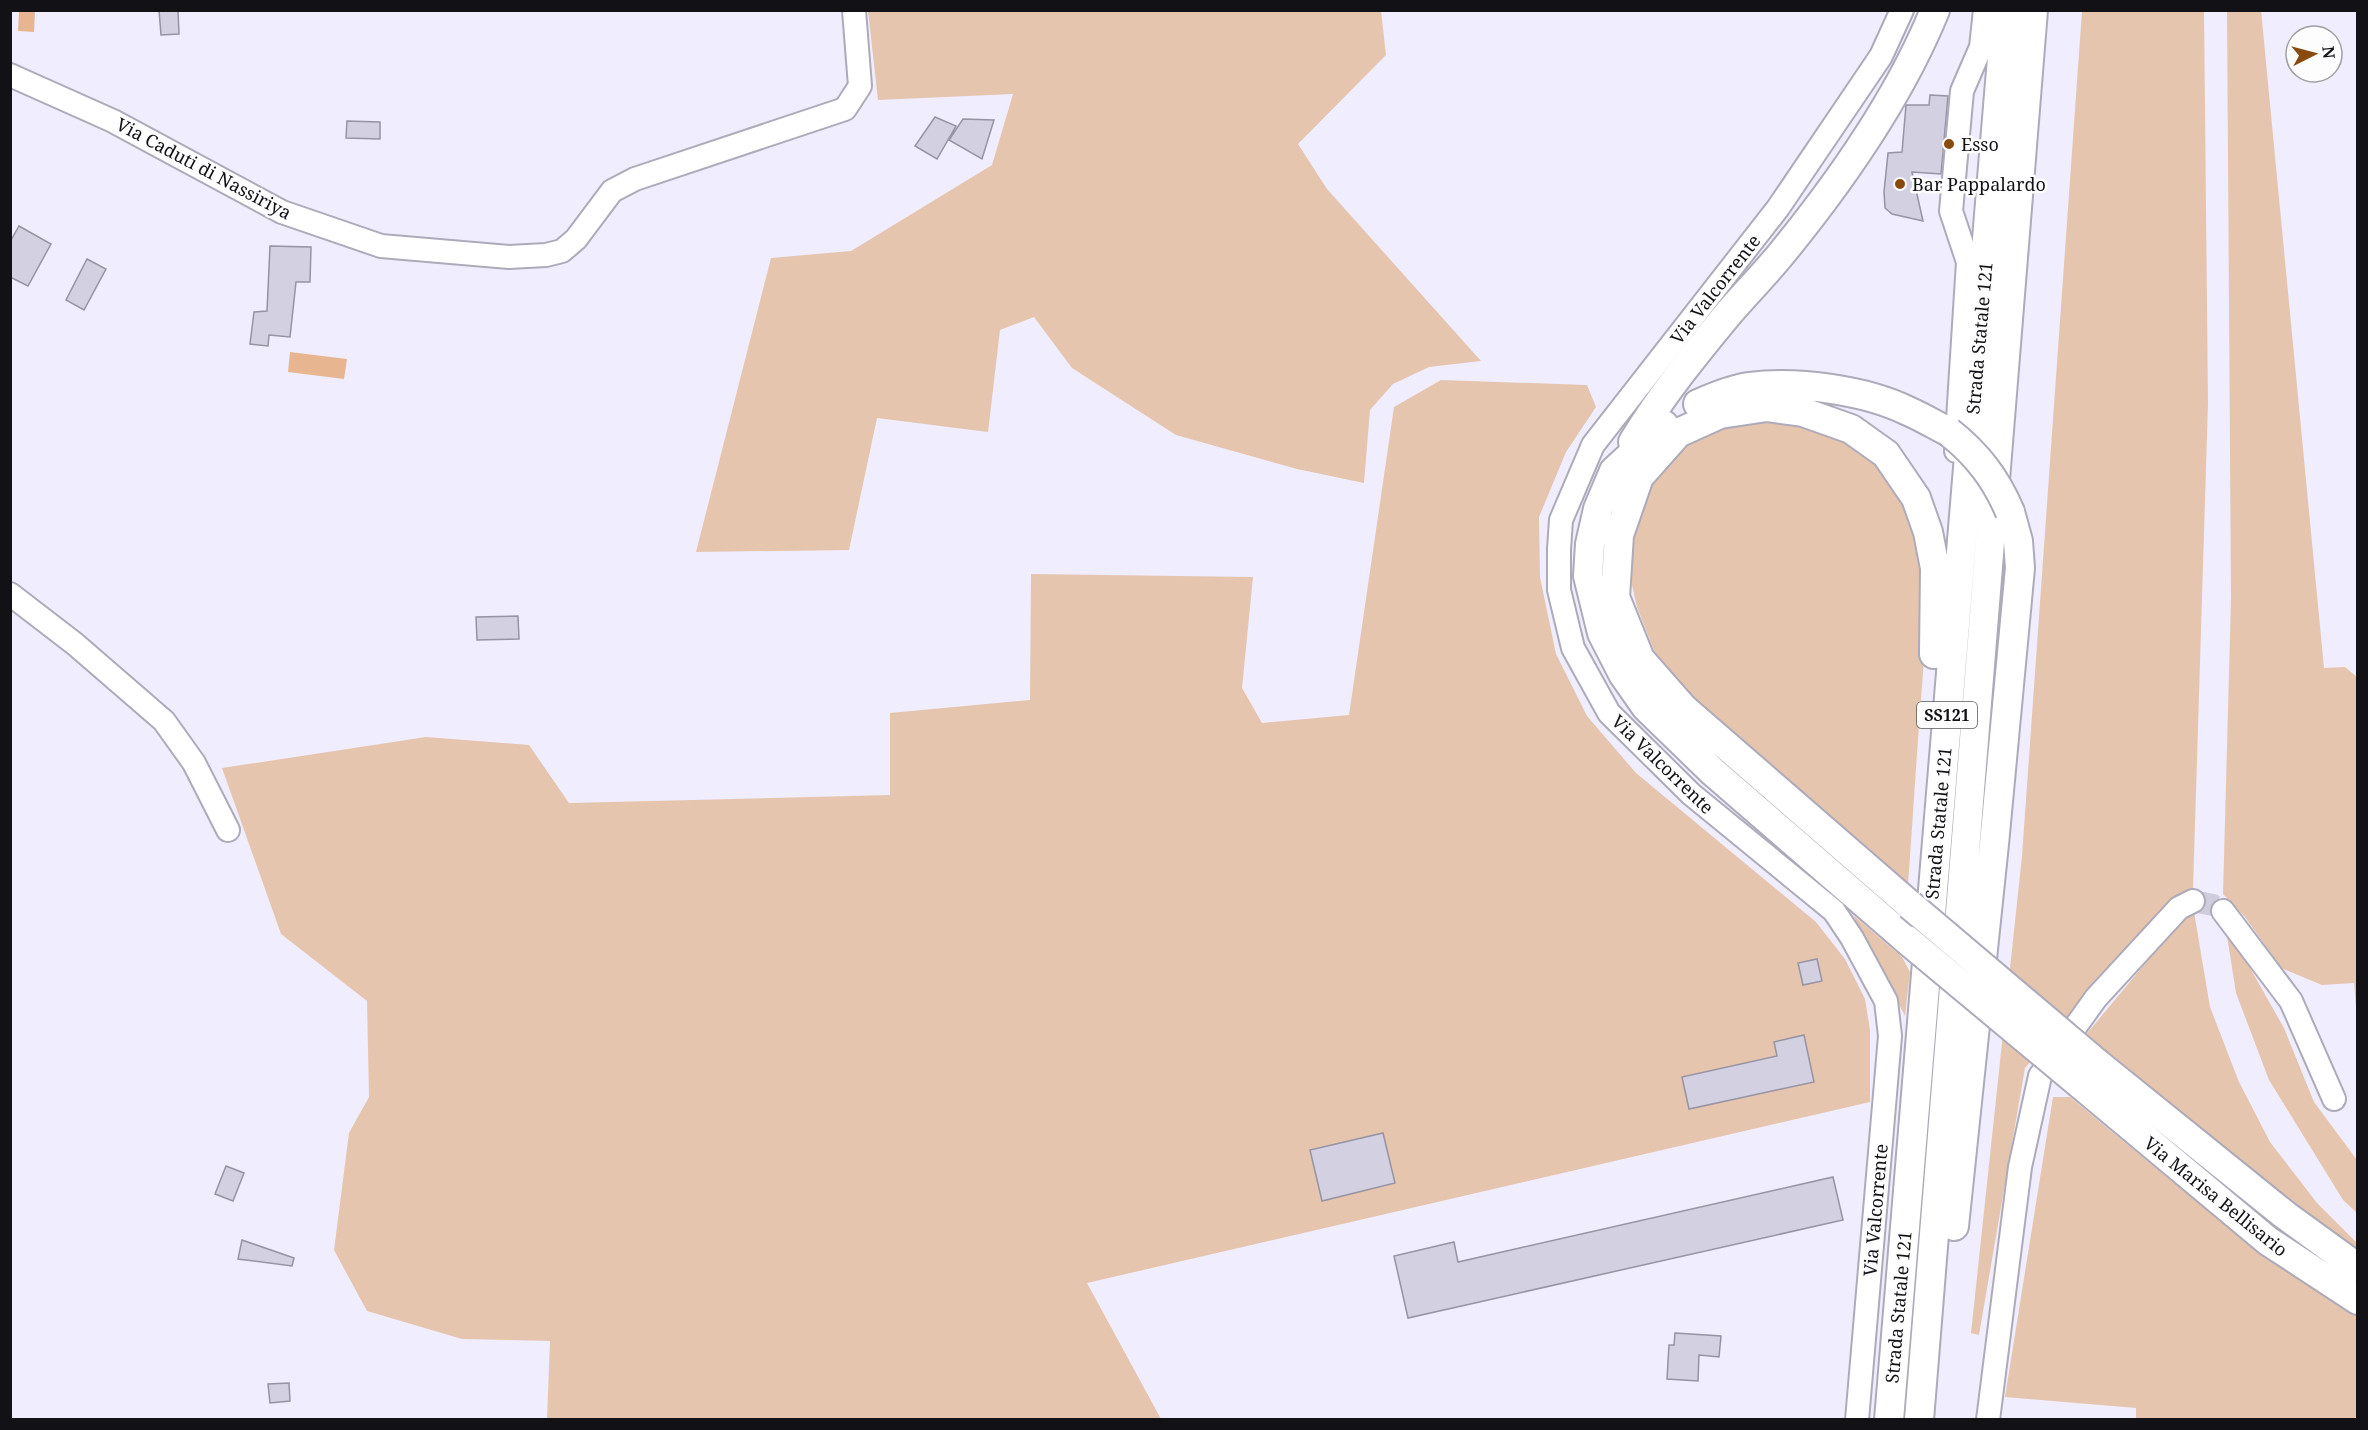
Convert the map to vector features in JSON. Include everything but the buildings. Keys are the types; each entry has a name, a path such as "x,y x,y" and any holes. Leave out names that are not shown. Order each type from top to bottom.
{"main road":[{"path":"1935,10 1924,38 1898,88 1836,181 1782,253 1728,314 1657,402 1614,471 1598,509 1590,544 1588,576 1602,633 1623,674 1646,708 1713,772 1907,940 2090,1075"},
{"name":"Strada Statale 121","path":"1888,1419 2006,10"},
{"name":"Strada Statale 121","path":"1919,1419 2033,10"},
{"path":"1614,471 1668,421 1688,408 1714,397 1749,387 1792,386 1863,396 1907,410 1948,432 1969,448 1986,467 2000,489 2010,512 2018,541 2020,568 1935,1419"},
{"path":"1925,976 1917,885 1935,634 1935,568 1928,532 1916,498 1886,454 1851,429 1803,412 1767,407 1720,414 1678,433 1639,477 1619,535 1615,597 1640,659 1683,708 1910,905 2090,1075"},
{"name":"Via Marisa Bellisario","path":"2090,1075 2358,1268"},
{"name":"Via Marisa Bellisario","path":"2090,1075 2268,1241 2358,1300"}],"street":[{"name":"Via Caduti di Nassiriya","path":"10,75 113,121 282,212 381,246 509,257 546,255 562,251 576,239 612,191 635,179 845,109 860,86 854,10"},
{"name":"Via Valcorrente","path":"1857,1419 1890,1036 1886,1001 1852,938 1834,911 1690,794 1609,712 1573,648 1559,590 1559,549 1561,520 1593,445 1778,208 1881,56 1902,10"},
{"path":"1966,486 1956,451 1968,262 1951,211 1962,91 1981,47 1985,10"},
{"path":"10,594 75,644 164,721 194,763 228,830"},
{"path":"1988,1418 2020,1167 2040,1076 2096,998 2180,908 2193,902"},
{"path":"2223,911 2291,1001 2334,1099"}],"shaded area":[{"path":"2261,10 2324,668 2345,667 2357,677 2357,1018 2354,983 2322,985 2281,968 2245,917 2223,894 2231,599 2227,11"},
{"path":"19,11 35,11 34,32 18,31"},
{"path":"868,11 1381,11 1386,55 1298,144 1327,189 1481,361 1429,367 1393,384 1370,410 1364,483 1297,469 1176,435 1072,368 1034,317 1000,330 988,432 877,418 849,550 696,552 771,258 851,251 992,165 1013,94 878,100"},
{"path":"2082,11 2204,11 2208,403 2193,890 2158,917 2025,1068 1979,1335 1971,1333 2022,856"},
{"path":"290,352 347,359 344,379 288,372"},
{"path":"1441,380 1587,385 1596,407 1566,452 1539,517 1540,577 1556,654 1587,716 1636,773 1816,922 1845,959 1865,999 1870,1030 1870,1102 1087,1283 1161,1419 547,1419 550,1341 462,1339 367,1311 334,1250 349,1133 369,1097 367,1001 281,934 222,768 426,737 529,745 569,803 890,795 890,713 1030,700 1031,574 1253,577 1242,688 1262,723 1349,715 1394,407"},
{"path":"1795,421 1852,445 1872,460 1882,469 1901,495 1914,525 1922,558 1926,626 1908,885 1691,698 1655,653 1637,607 1629,572 1630,532 1644,492 1689,440 1725,422"},
{"path":"2194,912 2210,1007 2239,1082 2270,1142 2317,1203 2357,1243 2357,1254 2321,1231 2084,1037 2173,930"},
{"path":"1853,915 1902,957 1910,972 1905,1016"},
{"path":"2227,936 2237,945 2284,1028 2314,1102 2357,1160 2357,1213 2343,1200 2269,1080 2236,993"},
{"path":"2053,1097 2070,1097 2246,1239 2357,1316 2357,1419 2136,1419 2136,1408 2005,1397"}],"tunnel":[{"path":"2193,901 2213,905 2223,911"}],"place":[{"name":"Esso","path":"1949,144"},
{"name":"Bar Pappalardo","path":"1900,184"}]}
